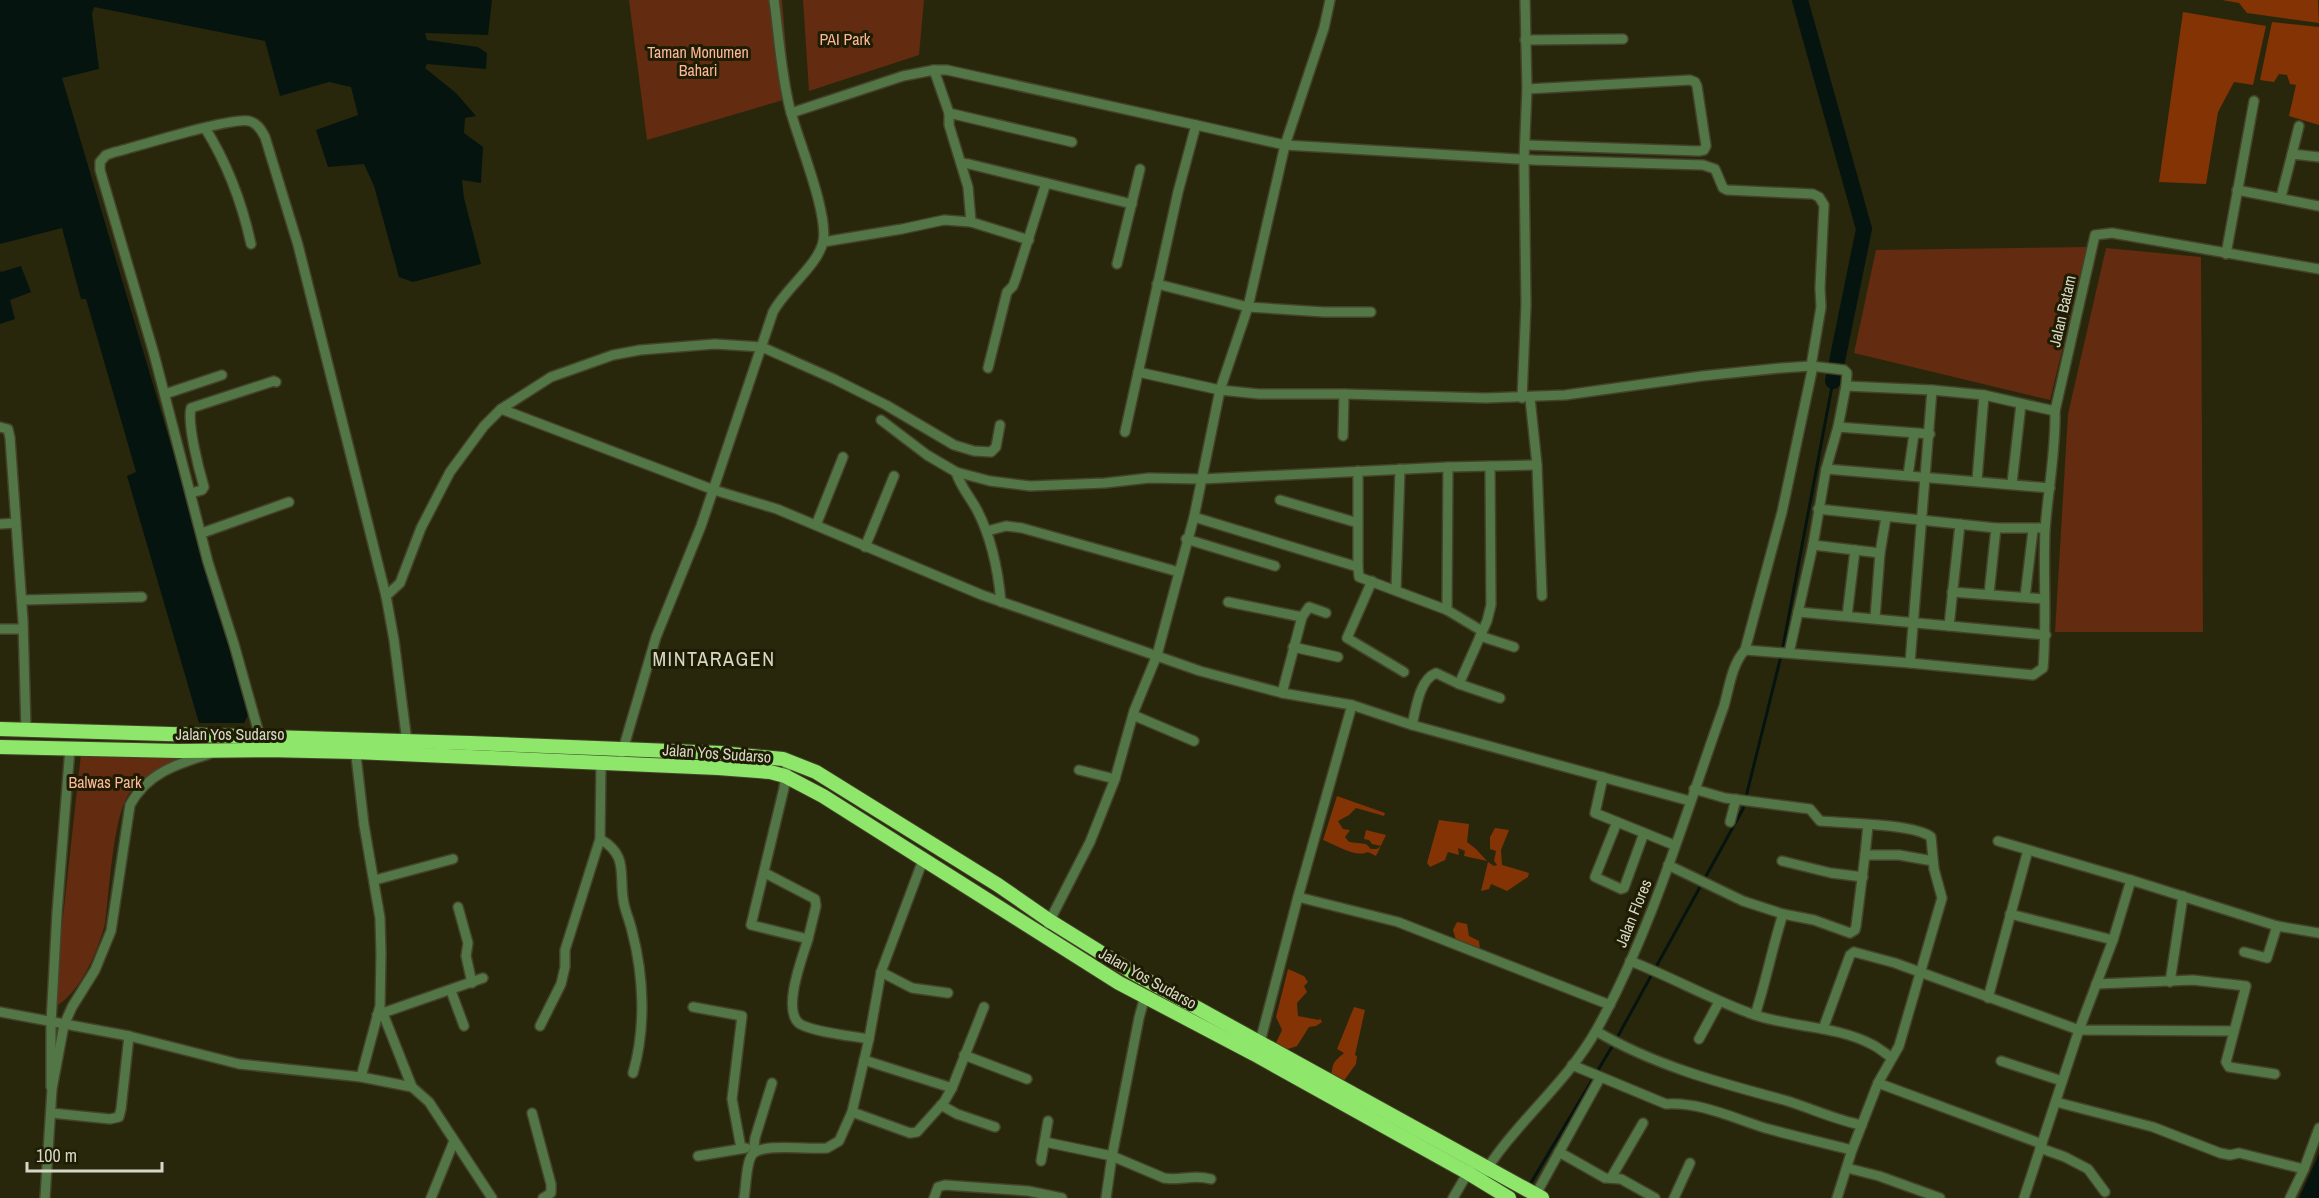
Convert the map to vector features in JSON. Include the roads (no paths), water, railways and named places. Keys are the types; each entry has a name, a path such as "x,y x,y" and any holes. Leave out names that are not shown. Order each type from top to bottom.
{"highway":[{"name":"Jalan Yos Sudarso","path":"0,729 260,737 601,763 718,768 770,772 785,776 823,796 1119,983 1475,1168"},
{"name":"Jalan Yos Sudarso","path":"0,747 223,750 407,742 721,753 788,760 816,772 998,885 1050,921 1132,972 1260,1042 1475,1168"},
{"path":"1475,1168 1537,1195"},
{"path":"1475,1168 1509,1198"}],"street":[{"path":"621,764 622,750 663,616 698,535 777,305 809,267 823,242 824,230 819,204 791,113 774,0"},
{"path":"1042,934 1090,842 1116,779 1133,715 1157,655 1186,539 1194,517 1220,390 1248,307 1285,145 1324,28 1330,0"},
{"path":"1525,0 1526,398 1538,465 1542,596"},
{"path":"1525,40 1623,39"},
{"path":"934,70 949,113 949,125 968,187 971,222"},
{"path":"791,113 903,76 947,70 1285,145 1524,160"},
{"path":"1525,145 1699,151 1704,150 1706,146 1698,86 1690,80 1527,89"},
{"path":"2226,254 2254,101"},
{"path":"949,113 1072,142"},
{"path":"260,737 208,562 165,394 100,170 100,162 106,155 205,128 247,120 257,125 265,137 298,245 386,597 407,742"},
{"path":"1125,432 1157,284 1196,125"},
{"path":"2281,198 2299,126"},
{"path":"205,128 221,154 240,204 251,244"},
{"path":"2292,154 2319,157"},
{"name":"Jalan Flores","path":"1453,1198 1475,1168 1521,1124 1572,1065 1610,1005 1630,961 1668,865 1732,677 1745,650 1782,512 1812,366 1821,307 1824,205 1819,197 1813,194 1727,190 1723,188 1715,169 1703,165 1524,160"},
{"path":"961,164 969,164 1132,204"},
{"path":"1117,264 1140,169"},
{"path":"988,368 1007,292 1014,285 1046,183"},
{"path":"2237,190 2319,206"},
{"path":"823,242 902,230 938,220 971,222 1029,240"},
{"name":"Jalan Batam","path":"2055,411 2095,235 2112,233 2319,269"},
{"path":"1157,284 1248,307 1324,312 1371,312"},
{"path":"386,597 400,583 420,528 450,472 478,433 501,410 551,377 613,355 640,350 715,344 762,347 886,405 954,445 974,451 991,452 996,447 1000,425"},
{"path":"1138,372 1220,390 1259,394 1526,398 1565,395 1743,371 1812,366 1842,369 1847,373 1846,386 1838,427 1826,469 1813,545 1787,653"},
{"path":"165,394 222,375"},
{"path":"191,492 204,488 192,433 191,408 276,382"},
{"path":"1745,650 2033,675 2043,668 2046,635 2044,599 2046,528 2055,411 1984,395 1846,386"},
{"path":"1910,663 1920,518 1927,477 1932,390"},
{"path":"1343,436 1344,394"},
{"path":"1977,480 1984,395"},
{"path":"2012,483 2021,404"},
{"path":"501,410 714,490 777,509 1001,602 1200,671 1282,693 1352,705 1412,724 1690,801"},
{"path":"881,420 927,455 957,472 990,481 1030,486 1105,483 1149,478 1202,479 1538,465"},
{"path":"0,427 5,427 9,432 22,600 26,730"},
{"path":"1838,427 1930,434"},
{"path":"1908,476 1914,434"},
{"path":"816,525 843,457"},
{"path":"1459,684 1491,605 1490,466"},
{"path":"1447,610 1448,467"},
{"path":"1396,590 1400,469"},
{"path":"1826,469 1977,480 2050,488"},
{"path":"1358,471 1359,577 1447,610 1481,634 1514,646"},
{"path":"957,472 960,482 987,531 998,568 1001,602"},
{"path":"865,547 894,476"},
{"path":"1280,500 1358,523"},
{"path":"202,533 289,502"},
{"path":"1818,509 1886,517 1920,518 1996,528 2033,530 2046,528"},
{"path":"1194,517 1358,567"},
{"path":"1875,618 1880,553 1886,517"},
{"path":"0,524 16,523"},
{"path":"1949,626 1960,524"},
{"path":"987,531 1006,526 1022,528 1179,572"},
{"path":"1989,594 1996,528"},
{"path":"2025,597 2033,530"},
{"path":"1186,539 1275,566"},
{"path":"1813,545 1880,553"},
{"path":"1846,616 1855,550"},
{"path":"1372,581 1347,638 1404,672"},
{"path":"1952,592 2044,599"},
{"path":"22,600 142,597"},
{"path":"1228,602 1302,617"},
{"path":"1282,693 1302,617 1309,607 1326,614"},
{"path":"1798,612 2046,635"},
{"path":"0,629 23,629"},
{"path":"1293,647 1338,657"},
{"path":"1412,724 1422,688 1429,677 1436,674 1500,698"},
{"path":"1260,1042 1352,705"},
{"path":"1133,715 1194,741"},
{"path":"355,746 364,825 380,918 380,1012 361,1077"},
{"path":"52,1089 50,1081 51,1023 70,748"},
{"path":"45,1198 52,1089 64,1025 95,969 111,931 128,811 143,786 166,769 223,750"},
{"path":"788,760 765,873 751,925 808,939"},
{"path":"540,1026 561,984 565,968 565,950 600,839 601,763"},
{"path":"1079,770 1116,779"},
{"path":"1603,777 1596,813 1674,845"},
{"path":"1694,789 1710,795 1810,809 1820,821 1917,831 1929,834 1931,837 1933,861 1942,898 1899,1046 1878,1083 1852,1150 1837,1198"},
{"path":"1730,822 1741,799"},
{"path":"1617,822 1596,877 1622,889 1644,833"},
{"path":"1668,865 1727,894 1783,914 1814,920 1853,932 1863,877 1868,825"},
{"path":"600,839 612,846 621,864 623,897 633,932 642,1021 639,1051 633,1073"},
{"path":"1998,841 2277,926 2319,933"},
{"path":"1988,998 2028,850"},
{"path":"1865,855 1899,855 1933,861"},
{"path":"375,880 453,859"},
{"path":"698,1156 741,1148 831,1147 839,1141 852,1112 869,1039 881,972 923,860"},
{"path":"1782,861 1831,873 1863,877"},
{"path":"765,873 815,899 816,906 793,994 793,1009 797,1022 804,1026 869,1039"},
{"path":"2024,1198 2079,1030 2113,940 2131,880"},
{"path":"2170,982 2182,896"},
{"path":"1298,897 1398,922 1610,1005"},
{"path":"458,907 468,943 466,956 472,983"},
{"path":"1755,1015 1773,942 1783,914"},
{"path":"2010,914 2113,940"},
{"path":"2244,952 2267,958 2277,926"},
{"path":"1823,1029 1851,952 1895,963 2079,1030 2233,1031"},
{"path":"1630,961 1654,970 1719,1002 1796,1026 1823,1029 1851,1036 1872,1044 1892,1058"},
{"path":"881,972 912,988 948,993"},
{"path":"380,1012 451,991 483,978"},
{"path":"2096,984 2204,981 2246,986 2233,1031 2227,1065 2275,1074"},
{"path":"451,991 464,1026"},
{"path":"1106,1198 1139,1018 1146,996"},
{"path":"1699,1040 1719,1002"},
{"path":"693,1007 742,1016 732,1099 741,1148"},
{"path":"852,1112 914,1134 941,1105 952,1088 984,1007"},
{"path":"0,1012 129,1036 239,1064 361,1077 412,1087"},
{"path":"380,1012 412,1087 429,1102 492,1198"},
{"path":"1596,1030 1641,1055 1723,1084 1822,1113 1833,1119 1862,1125"},
{"path":"51,1113 110,1119 119,1117 129,1036"},
{"path":"964,1055 1027,1079"},
{"path":"864,1060 952,1088"},
{"path":"2001,1060 2062,1081"},
{"path":"1572,1065 1666,1104 1677,1103 1708,1109 1765,1128 1852,1150"},
{"path":"1537,1195 1594,1075"},
{"path":"744,1198 750,1160 755,1149 756,1132 772,1083"},
{"path":"1878,1083 2065,1157 2088,1168 2106,1192"},
{"path":"2056,1102 2153,1127 2220,1153 2230,1155 2239,1152 2304,1169"},
{"path":"941,1105 957,1114 995,1127"},
{"path":"532,1113 551,1184 551,1193 543,1198"},
{"path":"1041,1161 1048,1121"},
{"path":"1611,1178 1642,1122"},
{"path":"2290,1198 2304,1169 2319,1128"},
{"path":"431,1198 454,1141"},
{"path":"1045,1142 1112,1156 1164,1178 1194,1176 1210,1179"},
{"path":"1559,1152 1605,1178 1622,1179 1655,1198"},
{"path":"1674,1198 1690,1163"},
{"path":"1847,1168 1879,1176 1940,1198"},
{"path":"934,1198 938,1187 945,1185 1062,1198"}],"waterway":[{"path":"1800,0 1864,229 1833,381"},
{"path":"1529,1186 1613,1045 1743,809 1782,652 1833,381"}],"district":[{"name":"MINTARAGEN","path":"714,659"}],"park label":[{"name":"PAI Park","path":"845,39"},
{"name":"Taman Monumen Bahari","path":"698,61"},
{"name":"Balwas Park","path":"105,782"}]}
